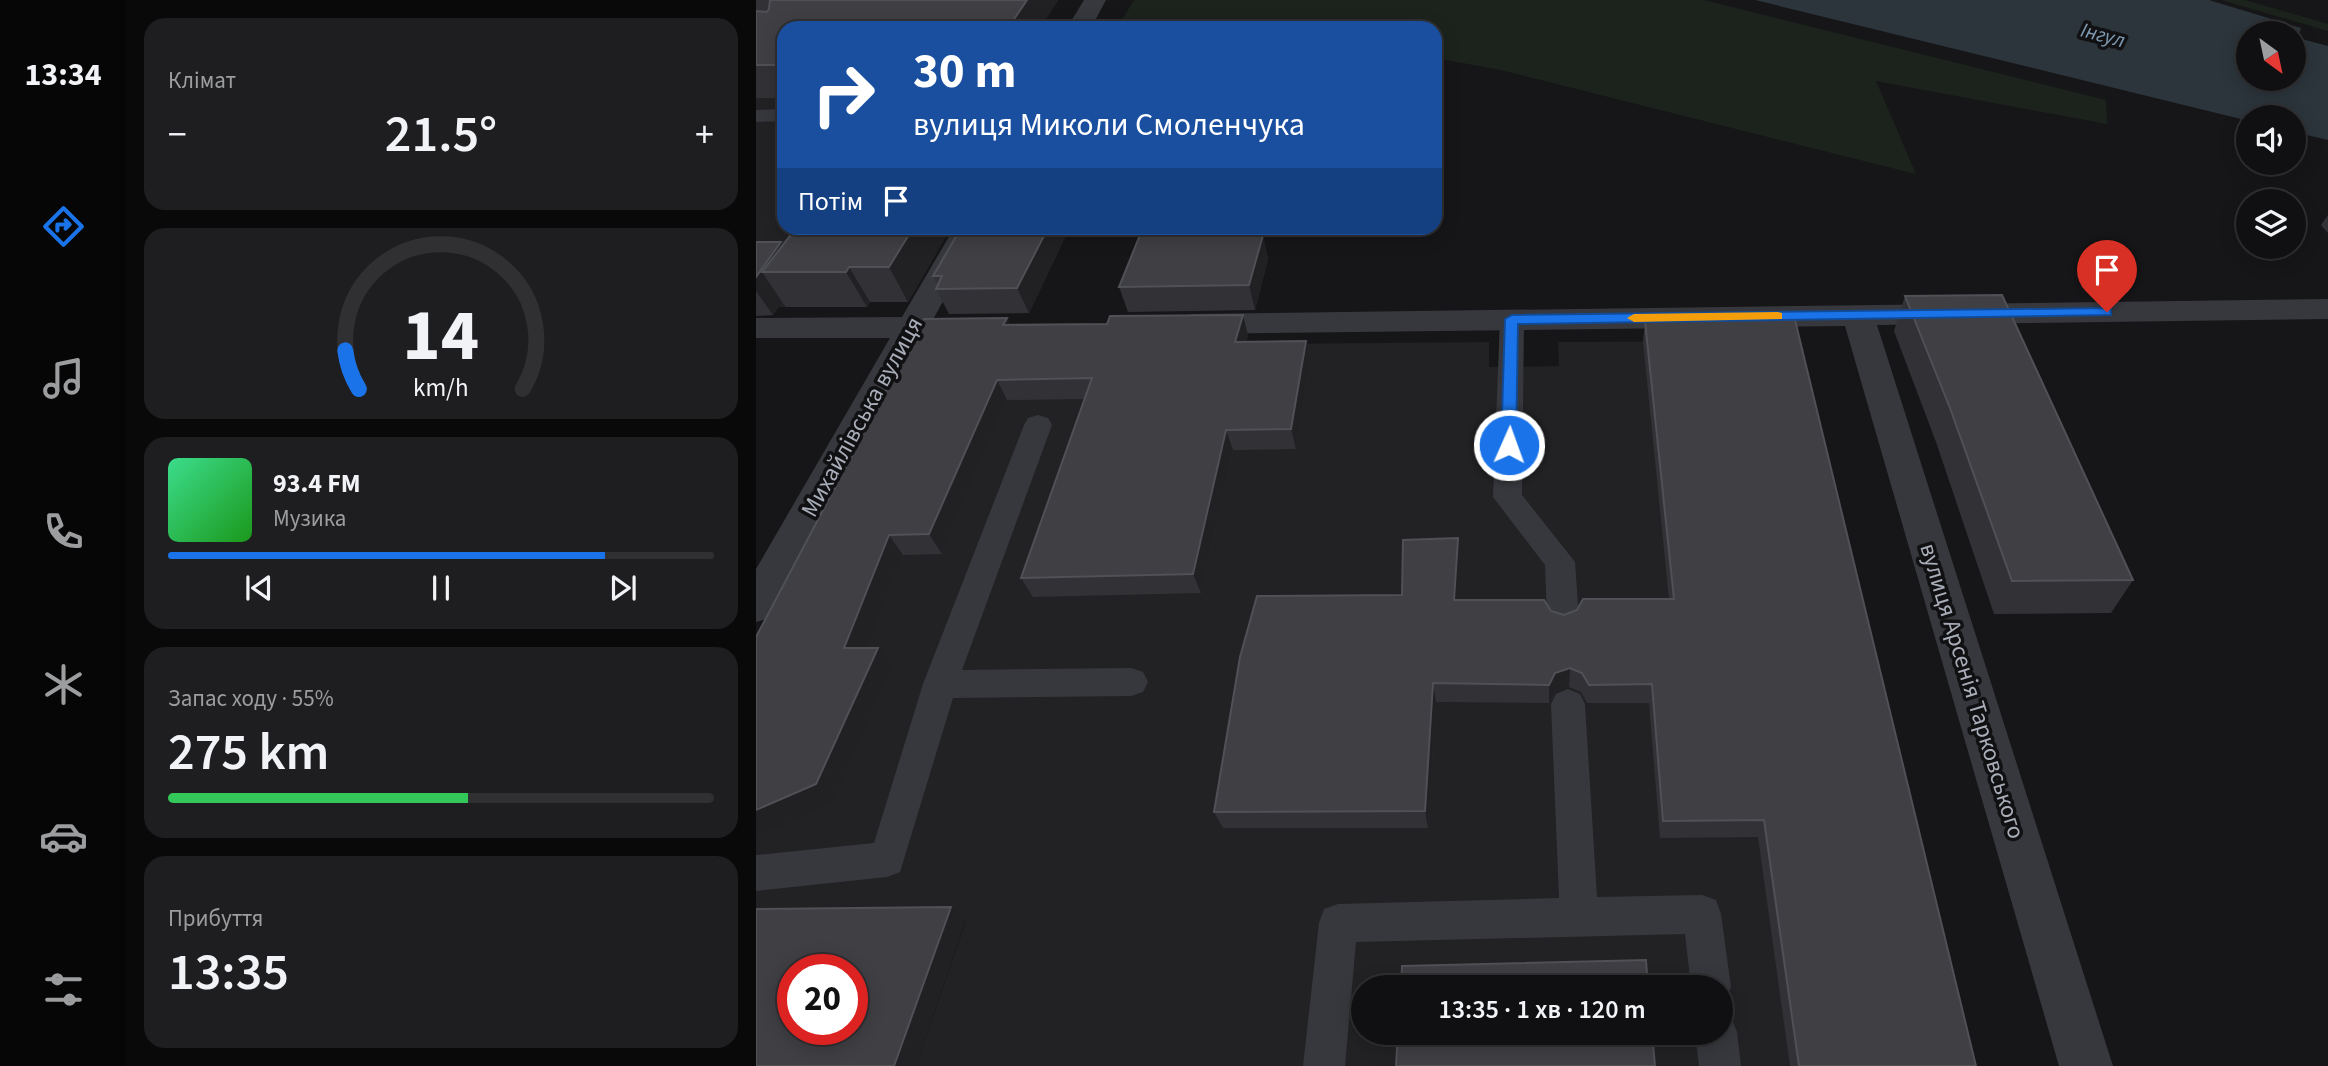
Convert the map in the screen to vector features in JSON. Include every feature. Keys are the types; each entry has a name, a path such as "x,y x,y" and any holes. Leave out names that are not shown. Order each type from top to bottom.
{"street":[{"path":"1083,21 1095,0"},
{"name":"Михайлівська вулиця","path":"756,606 964,235"},
{"path":"1169,324 2328,309"},
{"name":"вулиця Арсенія Тарковського","path":"1858,315 2087,1066"},
{"path":"756,328 950,327"}],"lane":[{"path":"756,116 777,115"},
{"path":"1512,319 1507,498 1560,562 1563,619"},
{"path":"756,873 887,859 940,684 1038,425"},
{"path":"940,684 1131,682"},
{"path":"1568,704 1579,917"},
{"path":"1324,1066 1338,923 1702,914 1710,975"},
{"path":"1718,1045 1720,1066"}],"shaded area":[{"path":"756,0 1058,0 1044,21 777,21 777,235 913,235 867,307 756,307"},
{"path":"1134,0 1704,0 2106,100 2107,124 1876,81 1916,174 1501,70 1442,59 1442,21 1121,21"},
{"path":"2221,0 2245,0 2328,24 2328,31 2306,25 2306,21 2293,21"},
{"path":"1790,341 1960,1066 916,1066 966,921 756,923 756,692 932,347 1489,342 1489,367 1559,366 1558,342"}],"water":[{"name":"Інгул","path":"1755,0 2209,0 2278,21 2236,21 2236,91 2306,91 2306,40 2328,46 2328,140 2306,135 2306,105 2236,105 2236,118"}],"building":[{"path":"770,0 1027,0 1013,21 777,21 777,65 756,65 756,11 767,12"},
{"path":"791,235 909,235 889,267 849,267 846,272 762,272"},
{"path":"957,235 1044,235 1017,288 936,289 942,276 933,276"},
{"path":"1140,235 1263,235 1249,285 1119,287"},
{"path":"756,242 781,242 756,277"},
{"path":"2002,295 2133,580 2012,581 1950,408 1905,296"},
{"path":"1243,315 1235,342 1306,341 1291,429 1226,430 1193,574 1021,578 1092,378 997,380 929,534 889,535 844,648 878,648 816,784 756,810 756,637 924,319 1007,318 1003,325 1107,324 1110,316"},
{"path":"1795,320 1976,1066 1799,1066 1764,820 1663,821 1652,684 1589,685 1582,673 1570,668 1555,673 1549,685 1433,683 1425,811 1214,812 1240,657 1257,596 1402,595 1403,540 1458,538 1454,600 1544,600 1551,611 1564,615 1577,610 1583,599 1674,599 1645,321"},
{"path":"951,907 894,1066 756,1066 756,909"},
{"path":"1646,960 1647,975 1402,975 1402,966"},
{"path":"1397,1045 1653,1045 1655,1066 1396,1066"}],"slow traffic":[{"path":"1634,318 1778,316"}],"route":[{"path":"1509,445 1512,319 2107,312"}]}
